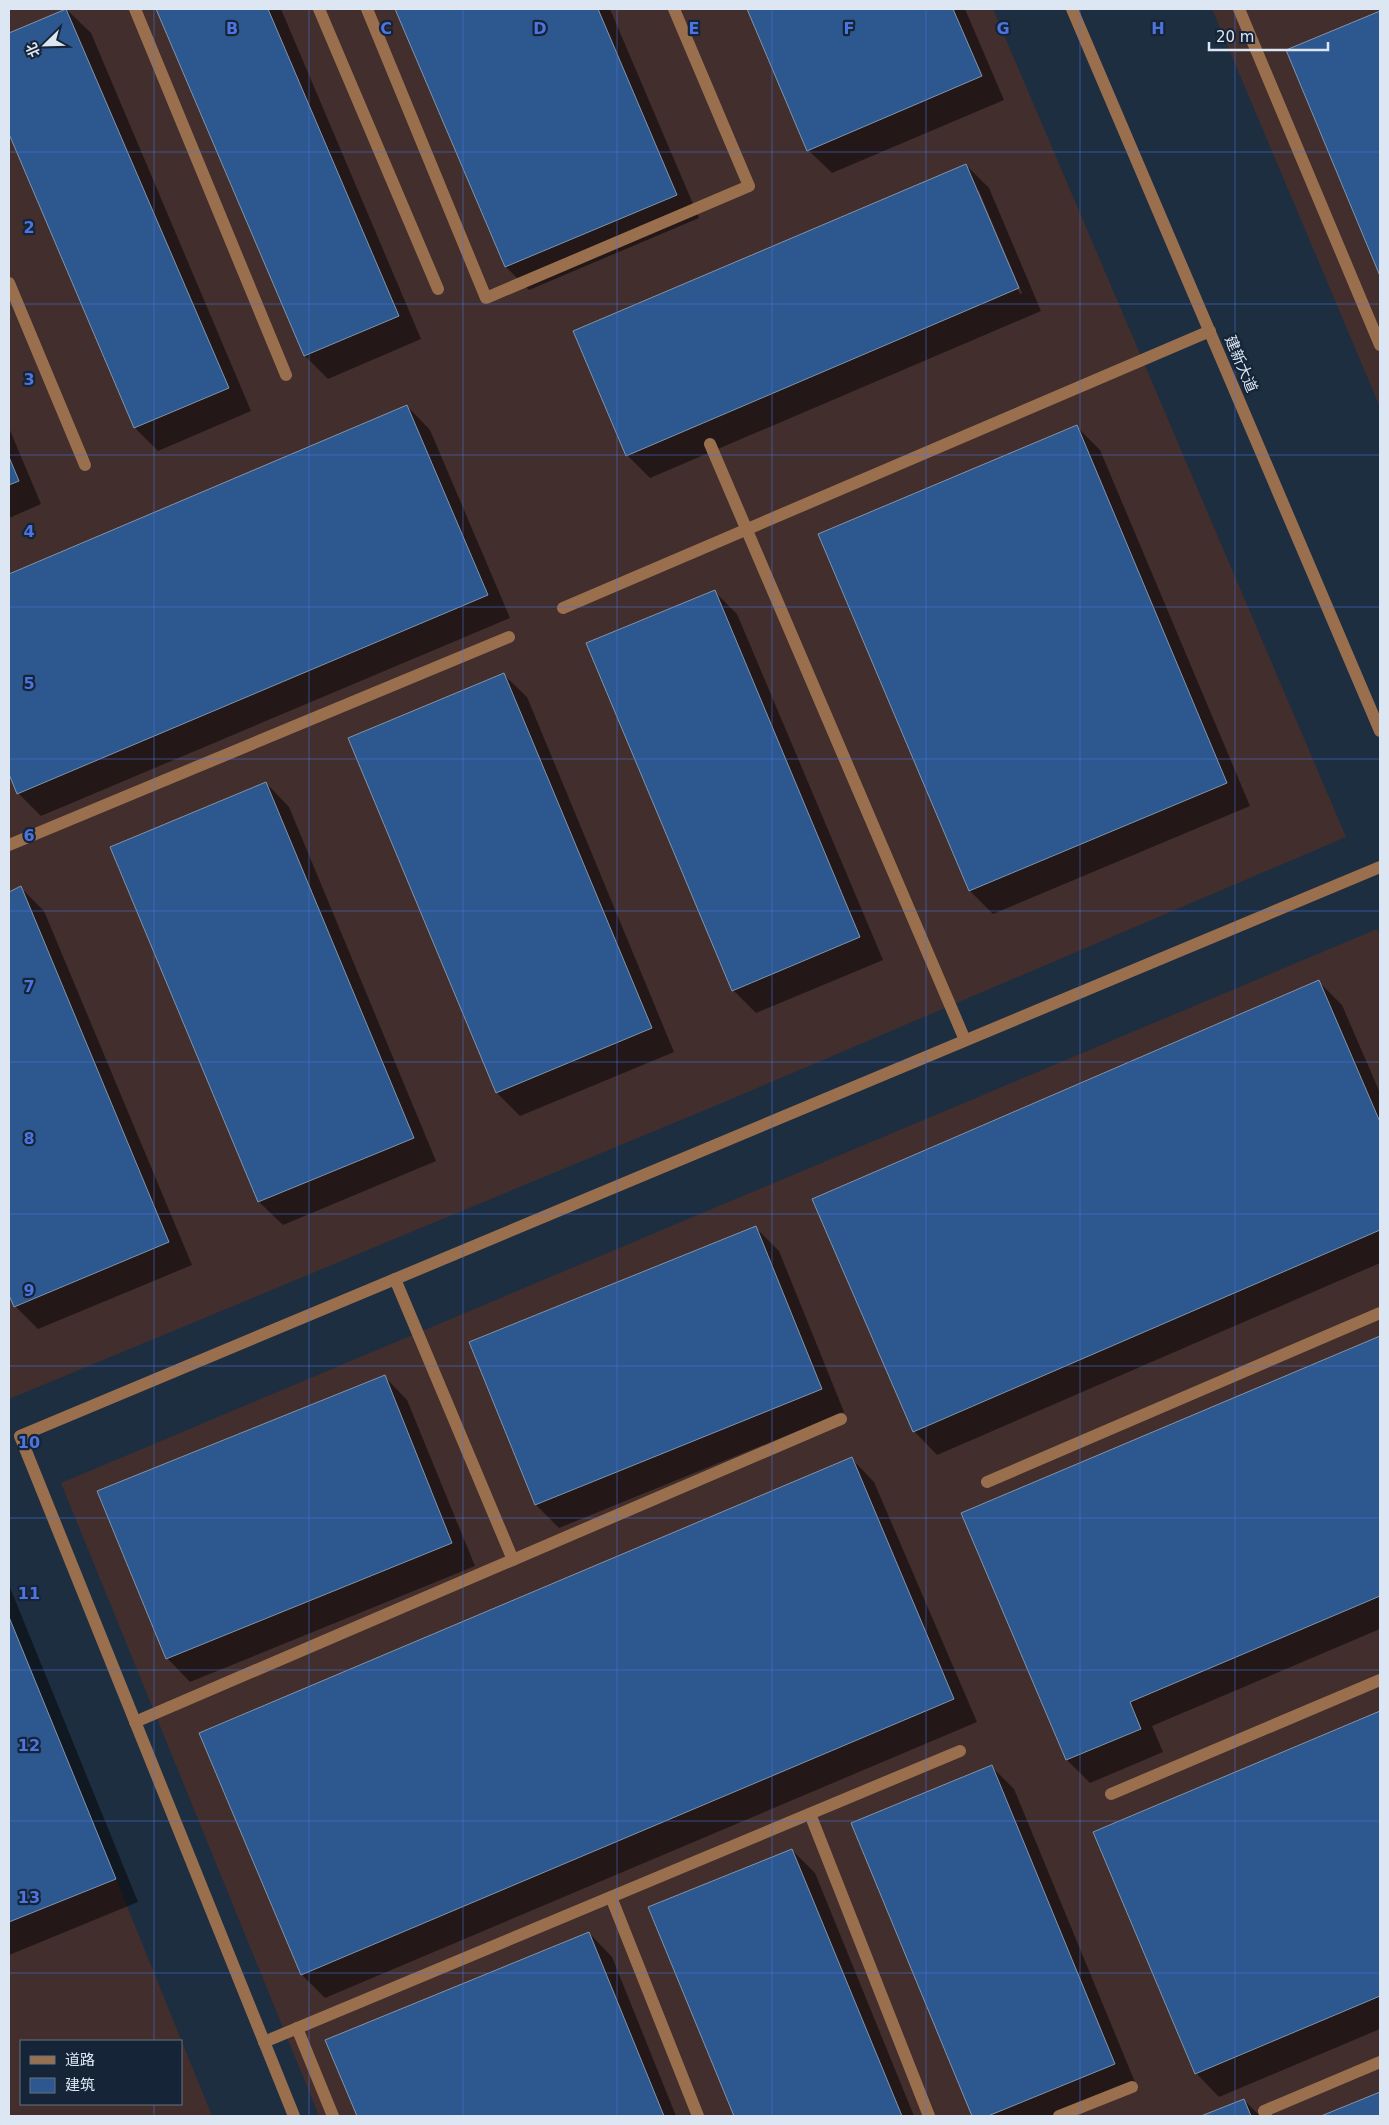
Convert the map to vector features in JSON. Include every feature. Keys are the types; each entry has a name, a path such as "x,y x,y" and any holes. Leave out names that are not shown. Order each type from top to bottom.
{"street":[{"path":"135,9 286,375"},
{"path":"319,9 438,289"},
{"path":"367,9 486,298 749,186 674,9"},
{"name":"建新大道","path":"1072,9 1380,731"},
{"path":"1238,9 1380,345"},
{"path":"9,283 85,465"},
{"path":"564,608 1210,331"},
{"path":"710,444 965,1040"},
{"path":"9,845 509,637"},
{"path":"294,2116 135,1722 14,1438 1380,867"},
{"path":"395,1278 513,1560"},
{"path":"987,1482 1380,1313"},
{"path":"135,1722 841,1419"},
{"path":"1111,1794 1380,1680"},
{"path":"264,2042 960,1751"},
{"path":"810,1814 929,2116"},
{"path":"611,1897 698,2116"},
{"path":"297,2028 333,2116"},
{"path":"1266,2116 1264,2111 1380,2062"},
{"path":"1058,2116 1132,2087"}],"shaded area":[{"path":"9,9 993,9 1346,837 729,1100 9,1399"},
{"path":"1212,9 1380,9 1380,407"},
{"path":"1377,929 1380,936 1380,2116 319,2116 61,1483"},
{"path":"9,1617 181,2040 20,2040 20,2105 182,2105 182,2042 212,2116 9,2116"}],"building":[{"path":"66,9 229,388 134,428 9,134 9,33"},
{"path":"156,9 268,9 399,316 304,356"},
{"path":"395,9 598,9 677,195 505,267"},
{"path":"747,9 953,9 982,76 807,151"},
{"path":"1380,11 1380,276 1286,50"},
{"path":"966,164 1019,288 626,456 573,331"},
{"path":"407,405 488,595 17,794 9,774 9,574"},
{"path":"1077,425 1227,783 969,891 818,534"},
{"path":"9,457 19,481 9,485"},
{"path":"715,590 860,937 732,991 586,643"},
{"path":"504,673 652,1028 496,1093 348,738"},
{"path":"266,782 414,1138 258,1202 110,847"},
{"path":"21,886 169,1242 14,1307 9,1295 9,892"},
{"path":"1319,980 1380,1122 1380,1230 913,1432 812,1199"},
{"path":"756,1226 822,1389 535,1505 469,1342"},
{"path":"1380,1336 1380,1596 1130,1702 1141,1729 1066,1760 961,1513"},
{"path":"385,1375 452,1543 166,1659 97,1491"},
{"path":"852,1457 954,1699 301,1975 199,1733"},
{"path":"9,1617 116,1879 9,1922"},
{"path":"1380,1711 1380,1996 1195,2074 1093,1832"},
{"path":"992,1765 1115,2064 988,2116 972,2116 851,1823"},
{"path":"792,1849 902,2116 734,2116 648,1907"},
{"path":"589,1932 664,2116 357,2116 325,2040"},
{"path":"1380,2092 1380,2116 1321,2116"},
{"path":"1244,2099 1251,2116 1201,2116"}]}
